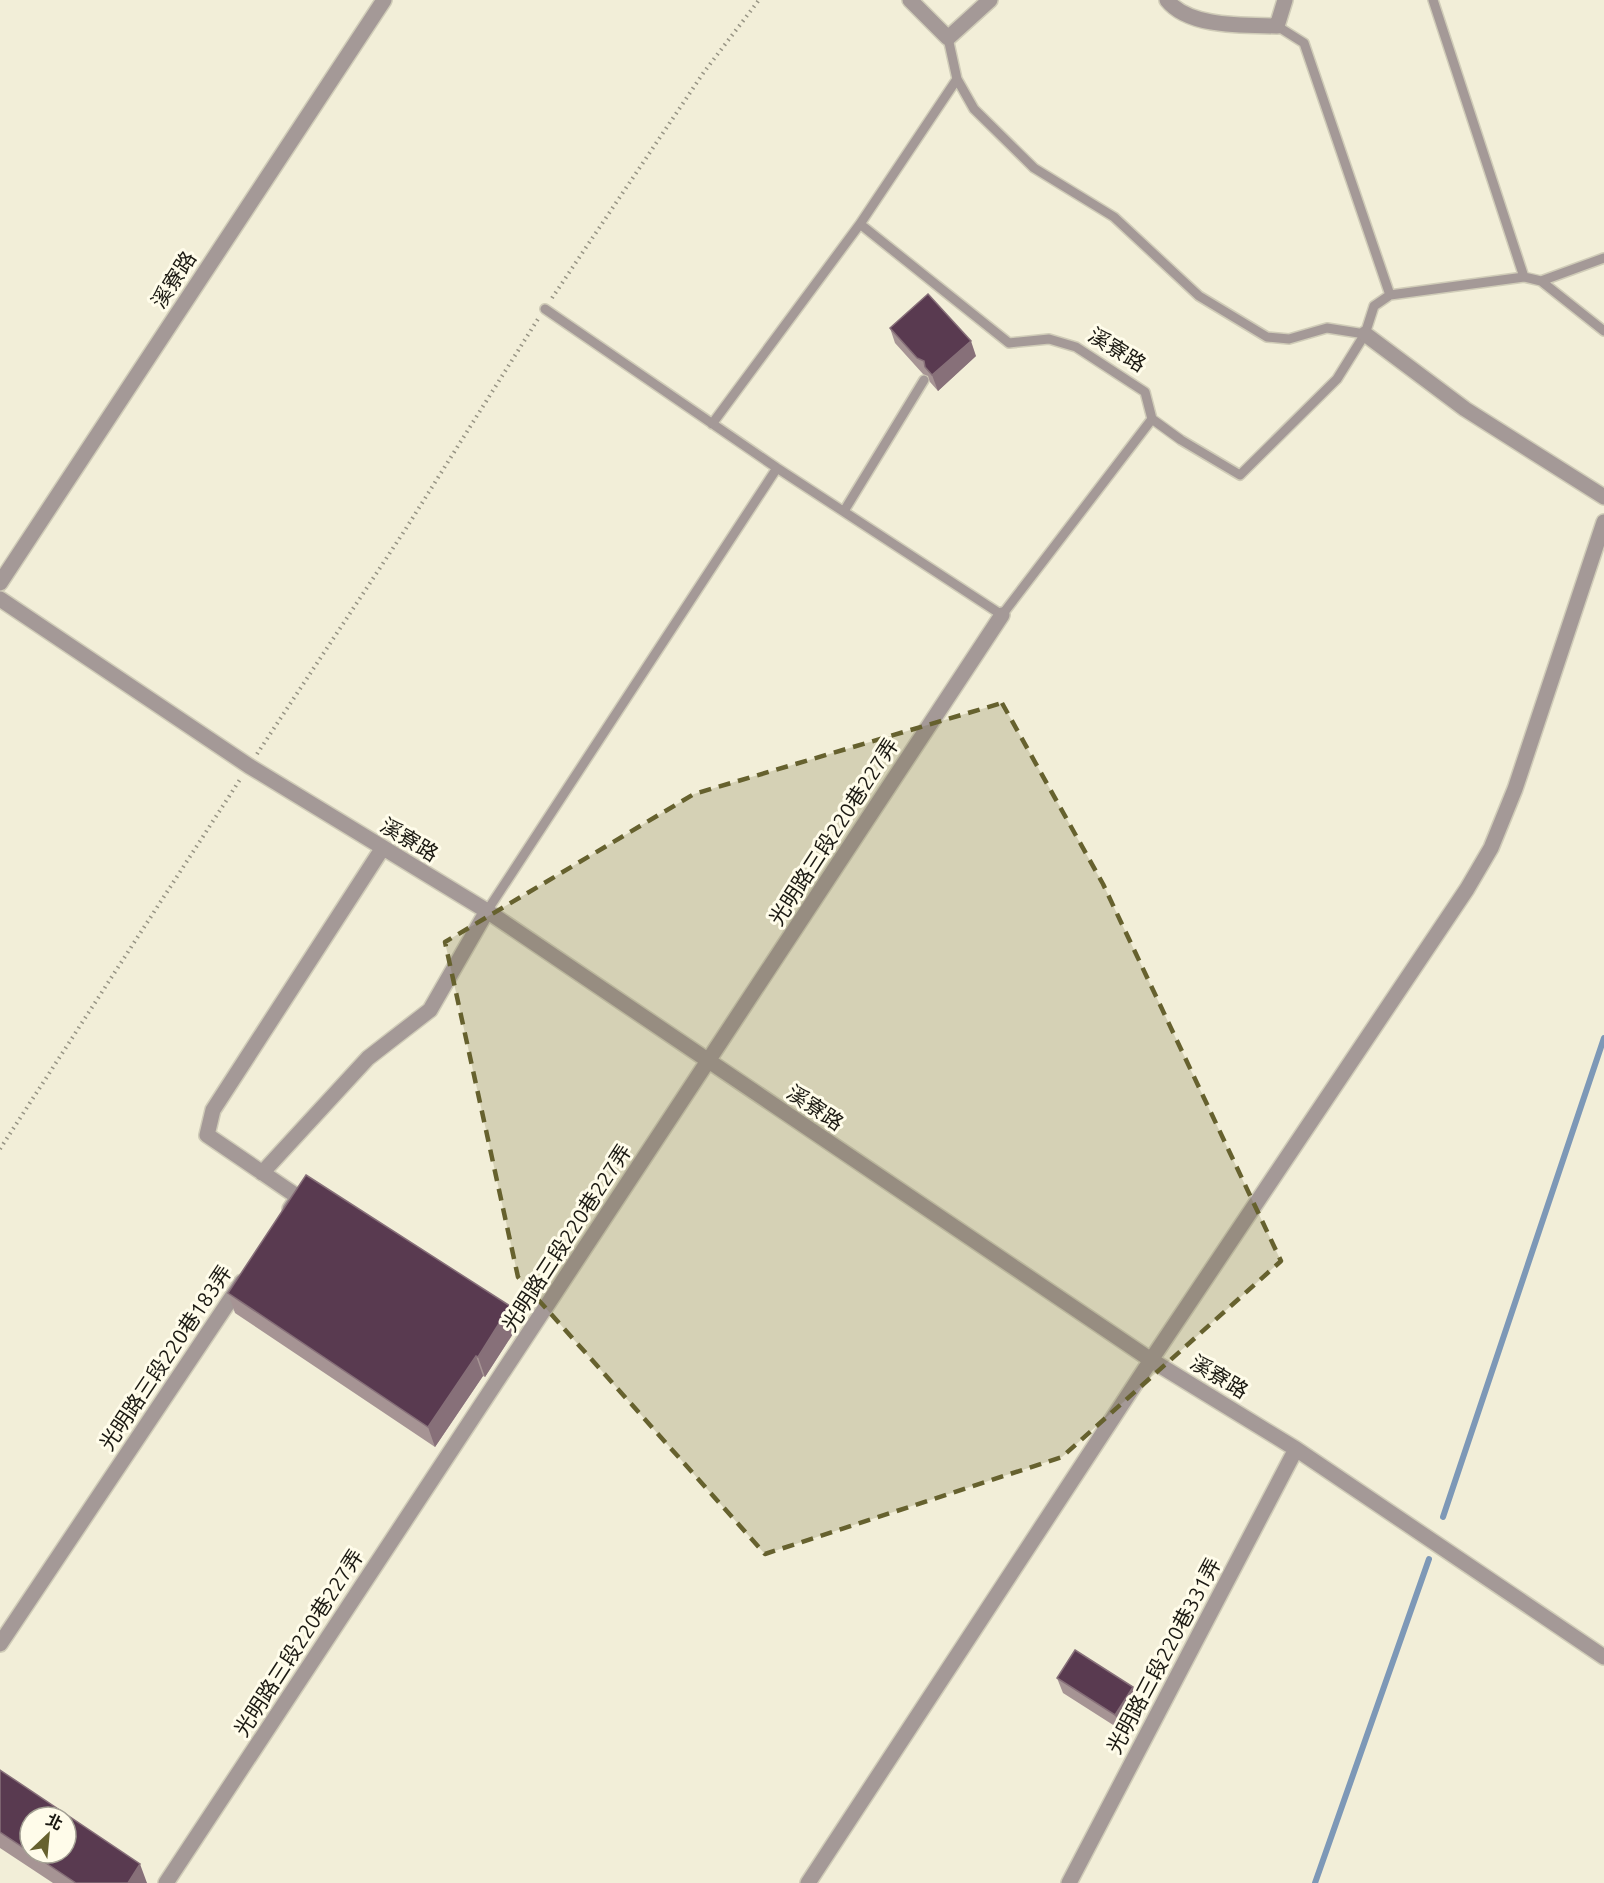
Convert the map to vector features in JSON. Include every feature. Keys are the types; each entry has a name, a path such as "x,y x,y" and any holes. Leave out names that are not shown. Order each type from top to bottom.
{"street":[{"name":"溪寮路","path":"0,583 384,0"},
{"path":"910,0 948,38 990,0"},
{"path":"1167,0 1174,9 1217,24 1277,27 1285,0"},
{"path":"1365,334 1465,409 1604,496"},
{"path":"808,1883 1151,1360 1467,889 1491,848 1515,789 1604,522"},
{"name":"溪寮路","path":"0,599 249,766 486,911 1151,1360 1296,1449 1604,1657"},
{"name":"光明路三段220巷227弄","path":"166,1883 1002,615"},
{"path":"278,1227 298,1197 207,1135 213,1110 382,849"},
{"path":"262,1173 368,1058 430,1010 486,911"},
{"name":"光明路三段220巷183弄","path":"0,1644 252,1267"},
{"name":"光明路三段220巷331弄","path":"1069,1883 1296,1449"}],"lane":[{"path":"1433,0 1524,277"},
{"path":"1277,27 1304,43 1390,295"},
{"path":"948,38 957,80 974,109 1034,168 1114,217 1199,296 1238,322 1267,337 1289,339 1327,328 1365,334"},
{"path":"712,424 860,224 957,80"},
{"name":"溪寮路","path":"860,224 1009,343 1049,339 1076,347 1145,392 1152,419"},
{"path":"1541,281 1604,258"},
{"path":"545,309 777,468 1002,615 1152,419 1181,440 1240,475 1337,379 1365,334 1374,306 1390,295 1524,277 1541,281 1604,331"},
{"path":"844,511 924,380"},
{"path":"486,911 777,468"}],"path":[{"path":"0,1149 405,530 545,309 704,72 759,0"}],"highlighted area":[{"path":"1002,703 1103,884 1281,1261 1062,1457 765,1554 518,1277 445,942 694,794"}],"building":[{"path":"928,294 971,341 932,375 925,367 924,361 917,358 890,328"},
{"path":"306,1175 510,1306 478,1357 476,1356 428,1427 228,1293"},
{"path":"1075,1650 1133,1687 1115,1715 1057,1678"},
{"path":"0,1770 52,1805 18,1805 18,1844 0,1832"},
{"path":"78,1822 140,1864 128,1883 76,1883 49,1865 78,1865"}],"waterway":[{"path":"1443,1517 1604,1038"},
{"path":"1315,1883 1429,1559"}]}
